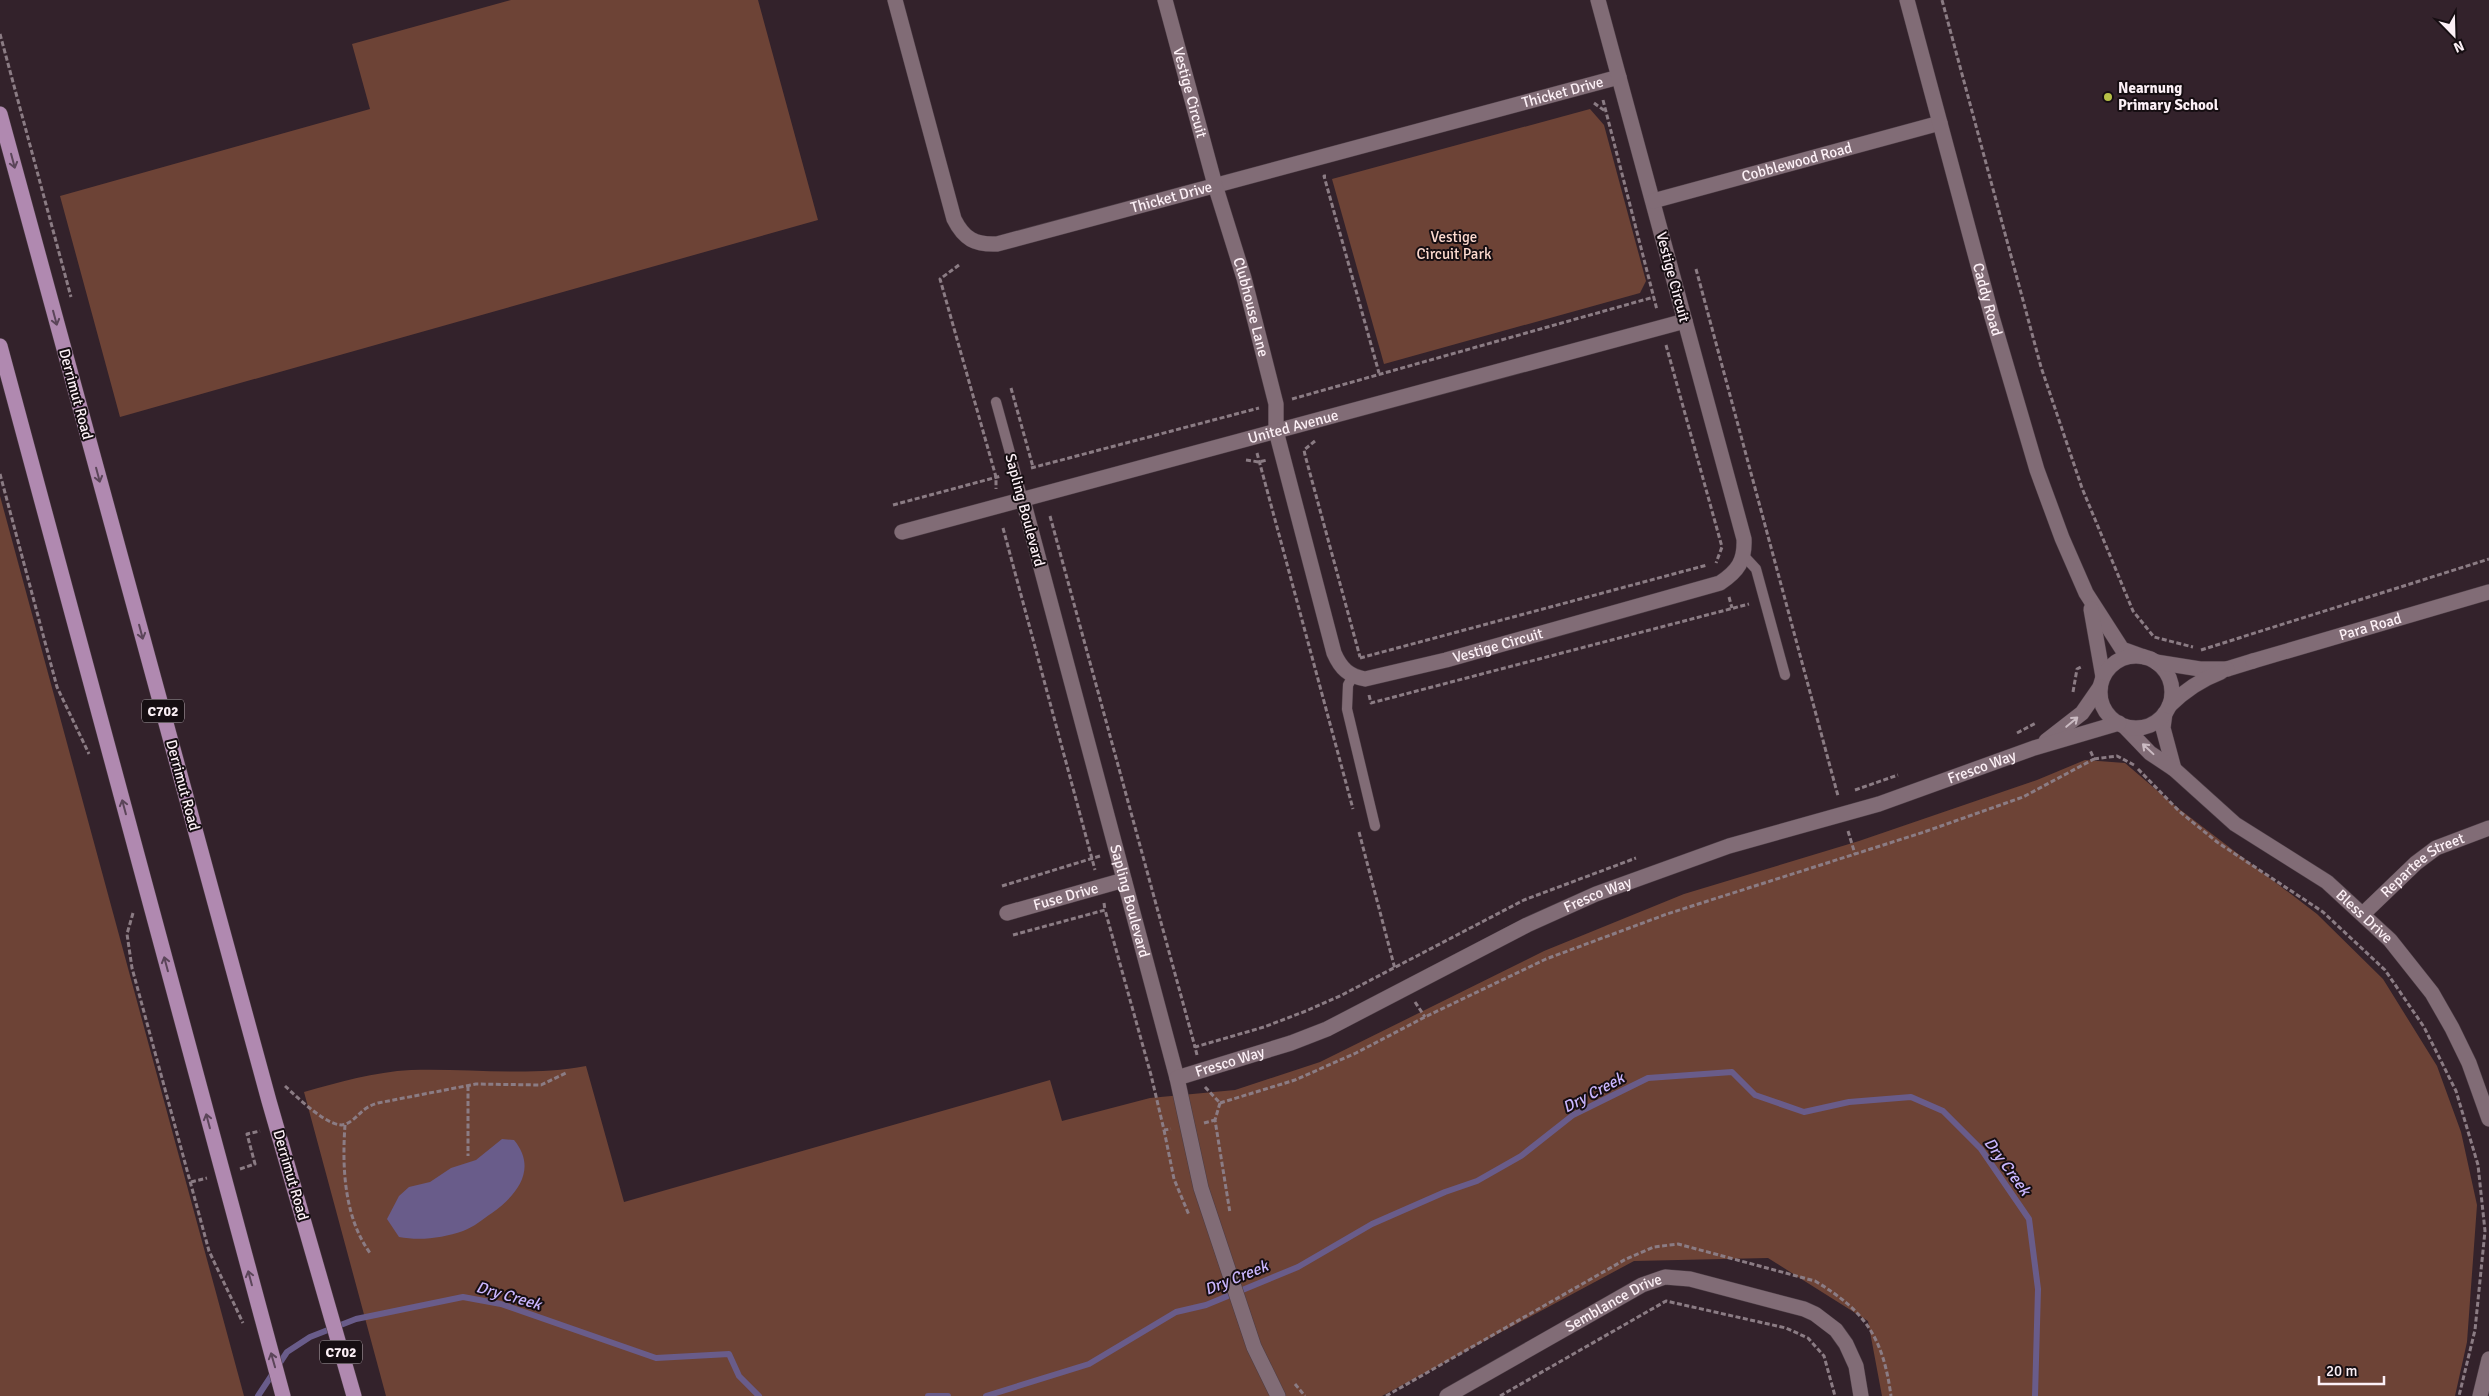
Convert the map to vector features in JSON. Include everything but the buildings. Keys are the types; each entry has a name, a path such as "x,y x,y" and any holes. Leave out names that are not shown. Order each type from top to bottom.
{"main road":[{"name":"Derrimut Road","path":"0,114 277,1126 354,1396"},
{"path":"0,346 262,1325 283,1396"}],"street":[{"name":"Thicket Drive","path":"894,0 954,219 960,232 971,241 983,244 997,244 1619,76"},
{"name":"Vestige Circuit","path":"1165,0 1215,185"},
{"name":"Vestige Circuit","path":"1353,676 1376,678 1446,660 1724,580 1741,565 1744,539 1598,0"},
{"name":"Caddy Road","path":"1907,0 1992,317 2037,470 2062,538 2086,592 2122,649 2150,659"},
{"name":"Cobblewood Road","path":"1652,201 1940,122"},
{"name":"Clubhouse Lane","path":"1215,185 1244,278 1274,394 1276,431"},
{"name":"United Avenue","path":"902,532 1685,321"},
{"path":"1276,431 1334,653 1344,670 1353,676"},
{"name":"Sapling Boulevard","path":"1022,500 1177,1078 1200,1188 1254,1347 1278,1396"},
{"name":"Caddy Road","path":"2086,592 2095,625 2102,682"},
{"name":"Para Road","path":"2227,669 2489,592"},
{"path":"2130,656 2200,669 2227,669 2200,680 2183,692 2157,721 2147,726 2136,728 2121,724 2104,708 2102,682 2118,661 2130,656"},
{"path":"2150,659 2167,674 2170,682 2172,698 2163,728 2174,769"},
{"name":"Fresco Way","path":"2034,748 2057,735 2076,718 2102,682"},
{"name":"Fresco Way","path":"1177,1078 1291,1043 1361,1012 1527,926 1596,894 1729,846 1879,804 2034,748 2121,724"},
{"name":"Bless Drive","path":"2121,724 2150,753 2174,769 2235,824 2327,882 2390,940 2432,993 2469,1063 2489,1119"},
{"name":"Repartee Street","path":"2363,914 2416,862 2436,848 2489,828"},
{"name":"Fuse Drive","path":"1007,913 1124,880"},
{"name":"Semblance Drive","path":"1447,1396 1642,1285 1660,1278 1674,1276 1766,1298 1815,1314 1836,1330 1846,1344 1856,1366 1861,1396"},
{"path":"2480,1396 2489,1359"}],"lane":[{"name":"Sapling Boulevard","path":"996,402 1022,500"},
{"path":"1743,555 1756,569 1785,675"},
{"path":"1353,676 1348,685 1347,709 1375,826"}],"path":[{"path":"1942,0 2041,366 2082,488 2133,611 2154,637 2201,650 2489,558"},
{"path":"1591,100 1606,112"},
{"path":"1334,174 1324,176 1380,373"},
{"path":"959,265 940,278 996,477 998,506"},
{"path":"1696,270 1838,795 1838,806 1843,814 1855,854"},
{"path":"1666,343 1722,547 1716,563 1724,580 1732,608"},
{"path":"1011,388 1033,467"},
{"path":"1246,412 1355,818"},
{"path":"0,474 57,688 91,758"},
{"path":"1050,516 1195,1047 1203,1086 1220,1103"},
{"path":"1003,528 1151,1075 1164,1130 1216,1120"},
{"path":"1438,635 1716,563"},
{"path":"1451,682 1784,595"},
{"path":"2076,718 2068,699 2074,691 2077,669"},
{"path":"2084,734 2094,759"},
{"path":"1220,1103 1295,1080 1356,1053 1546,958 1667,914 1855,854 2023,797 2094,759 2117,756 2136,766 2179,811 2217,842 2324,912 2385,970 2424,1027 2456,1091 2478,1165 2485,1231 2475,1330 2459,1396"},
{"path":"1357,827 1395,968 1425,1017"},
{"path":"1002,886 1092,859"},
{"path":"1195,1047 1264,1027 1306,1011 1395,968 1524,900"},
{"path":"1013,935 1105,910"},
{"path":"134,911 127,934 132,968 209,1250 246,1331"},
{"path":"285,1086 337,1126 345,1125 367,1106 378,1102 485,1083 541,1085 566,1073"},
{"path":"468,1086 468,1156"},
{"path":"1220,1103 1216,1120 1231,1218"},
{"path":"345,1125 343,1152 349,1200 355,1225 370,1253"},
{"path":"191,1182 255,1164 247,1134 277,1126"},
{"path":"1386,1396 1626,1259 1654,1247 1678,1244 1814,1281 1834,1292 1859,1314 1880,1344 1891,1396"},
{"path":"1500,1396 1666,1301 1786,1328 1808,1338 1824,1356 1835,1396"}],"green space":[{"path":"511,0 758,0 818,220 120,417 60,196 370,109 352,44"},
{"name":"Vestige Circuit Park","path":"1590,109 1604,125 1646,281 1640,293 1384,364 1332,179"},
{"path":"0,496 244,1396 0,1396"},
{"path":"2085,760 2125,763 2174,805 2317,914 2383,979 2437,1066 2461,1132 2477,1205 2467,1342 2455,1396 1882,1396 1868,1321 1768,1258 1634,1261 1382,1396 386,1396 304,1092 357,1078 397,1071 521,1072 586,1066 624,1202 1050,1080 1062,1121 1150,1098 1235,1090 1320,1062 1544,951 1684,894 1859,841 2037,780"}],"shaded area":[{"path":"502,1139 514,1140 521,1151 524,1171 516,1190 501,1206 463,1231 431,1238 399,1237 387,1219 399,1196 409,1187 430,1182 451,1168 476,1160"}],"waterway":[{"name":"Dry Creek","path":"986,1396 1089,1364 1176,1312 1206,1305 1298,1267 1372,1224 1445,1192 1477,1181 1521,1156 1573,1115 1648,1078 1732,1072 1755,1095 1804,1112 1849,1102 1911,1097 1943,1111 1981,1149 2029,1219 2038,1289 2035,1396"},
{"name":"Dry Creek","path":"258,1396 287,1352 310,1337 356,1319 463,1297 501,1304 656,1358 729,1354 739,1376 759,1396"},
{"name":"Dry Creek","path":"928,1396 948,1396"}],"place":[{"name":"Nearnung Primary School","path":"2108,97"}]}
